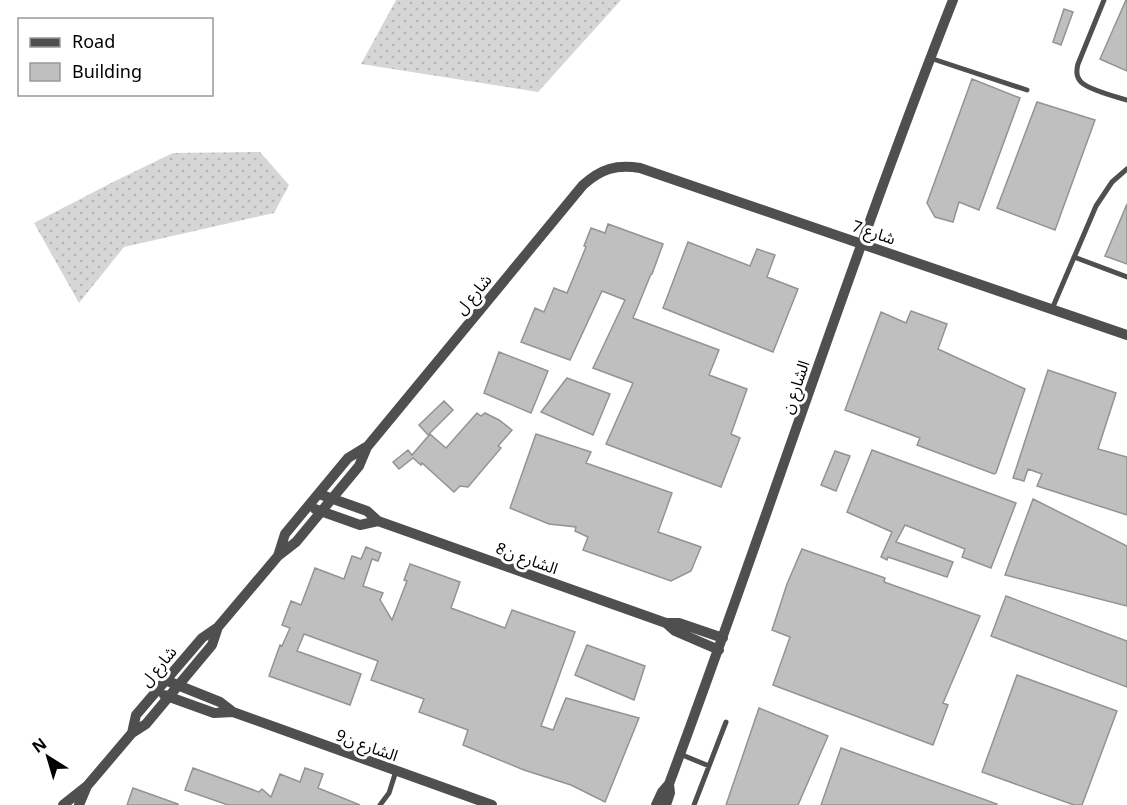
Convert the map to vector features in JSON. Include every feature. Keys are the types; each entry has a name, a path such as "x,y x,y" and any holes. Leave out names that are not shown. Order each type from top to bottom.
{"street":[{"name":"الشارع ن","path":"656,805 669,784 719,650 861,243 953,0"},
{"name":"شارع 7","path":"610,168 618,166 640,168 1127,335"},
{"name":"شارع ل","path":"132,733 136,716 165,680 202,638 218,627 278,556 296,542 359,466 367,447 583,185 591,177 610,168"},
{"name":"شارع ل","path":"278,556 285,534 348,458 367,447"},
{"name":"الشارع ن8","path":"319,494 367,511 378,521 666,623 679,623 723,638"},
{"name":"الشارع ن8","path":"308,506 360,525 378,521"},
{"name":"الشارع ن8","path":"666,623 675,631 719,650"},
{"name":"شارع ل","path":"63,805 87,786 132,733 146,724 212,645 218,627"},
{"name":"الشارع ن9","path":"165,680 220,702 233,712 492,805"},
{"name":"الشارع ن9","path":"156,692 214,713 233,712"},
{"name":"الشارع ن","path":"666,805 670,793 669,784"},
{"name":"شارع ل","path":"79,805 87,786"}],"lane":[{"path":"1104,0 1078,64 1077,74 1084,85 1127,100"},
{"path":"930,58 1027,90"},
{"path":"1052,309 1096,207 1112,182 1127,169"},
{"path":"1074,257 1127,277"},
{"path":"694,805 726,722"},
{"path":"680,754 709,766"},
{"path":"380,805 389,793 396,771"}],"shaded area":[{"path":"396,0 621,0 538,92 361,64"},
{"path":"260,152 289,185 274,213 124,247 79,303 34,223 173,153"}],"building":[{"path":"1127,0 1127,71 1100,59"},
{"path":"1064,9 1073,12 1061,45 1053,42"},
{"path":"972,79 1020,98 979,210 959,202 953,222 935,217 927,203"},
{"path":"1037,102 1095,120 1055,230 997,208"},
{"path":"1127,204 1127,264 1105,256"},
{"path":"608,224 663,244 633,318 719,350 709,375 747,389 731,434 740,438 721,487 606,444 633,383 593,368 625,300 602,291 570,360 521,342 535,308 544,312 554,288 567,293 586,247 584,246 591,228 605,233"},
{"path":"688,242 750,266 757,249 775,255 767,277 798,289 773,352 663,308"},
{"path":"911,311 947,324 938,349 1025,389 996,473 917,445 920,438 845,410 881,312 906,323"},
{"path":"499,352 548,371 531,413 484,393"},
{"path":"1048,370 1116,393 1098,449 1127,457 1127,515 1037,486 1042,474 1028,469 1024,481 1013,478"},
{"path":"567,378 610,394 593,435 541,412"},
{"path":"444,401 453,410 428,435 419,425"},
{"path":"477,413 481,416 485,413 512,430 498,446 501,448 468,487 460,486 454,492 422,463 421,465 413,458 399,469 393,462 408,450 412,455 430,434 446,448"},
{"path":"536,434 591,452 586,463 672,493 658,532 701,547 691,571 671,581 583,550 588,537 575,531 576,527 549,524 510,508"},
{"path":"872,450 1016,503 991,568 962,557 965,549 905,525 896,542 953,562 947,577 888,557 887,560 881,557 892,532 847,512"},
{"path":"835,451 850,456 836,491 821,485"},
{"path":"1033,499 1127,546 1127,606 1005,575"},
{"path":"366,547 381,553 378,561 372,559 363,586 383,593 380,600 392,620 407,581 404,580 410,564 460,582 451,608 505,628 512,610 575,632 541,726 553,730 566,698 639,718 605,802 571,785 524,770 463,745 468,730 419,712 424,699 371,680 378,661 304,634 297,651 361,674 350,705 269,676 280,645 282,646 290,628 282,625 291,601 301,605 315,568 344,579 352,556 361,559"},
{"path":"802,549 885,578 884,582 980,616 943,703 948,705 933,745 773,685 790,637 772,630 787,584"},
{"path":"1006,596 1127,641 1127,687 991,636"},
{"path":"587,645 645,666 634,700 575,675"},
{"path":"1017,675 1117,711 1082,805 1074,805 982,772"},
{"path":"759,708 828,736 798,805 726,805"},
{"path":"841,748 997,804 821,805"},
{"path":"193,768 259,792 262,789 271,797 280,774 300,782 305,768 323,774 318,788 360,805 228,805 185,790"},
{"path":"133,788 178,804 178,805 127,805"}]}
